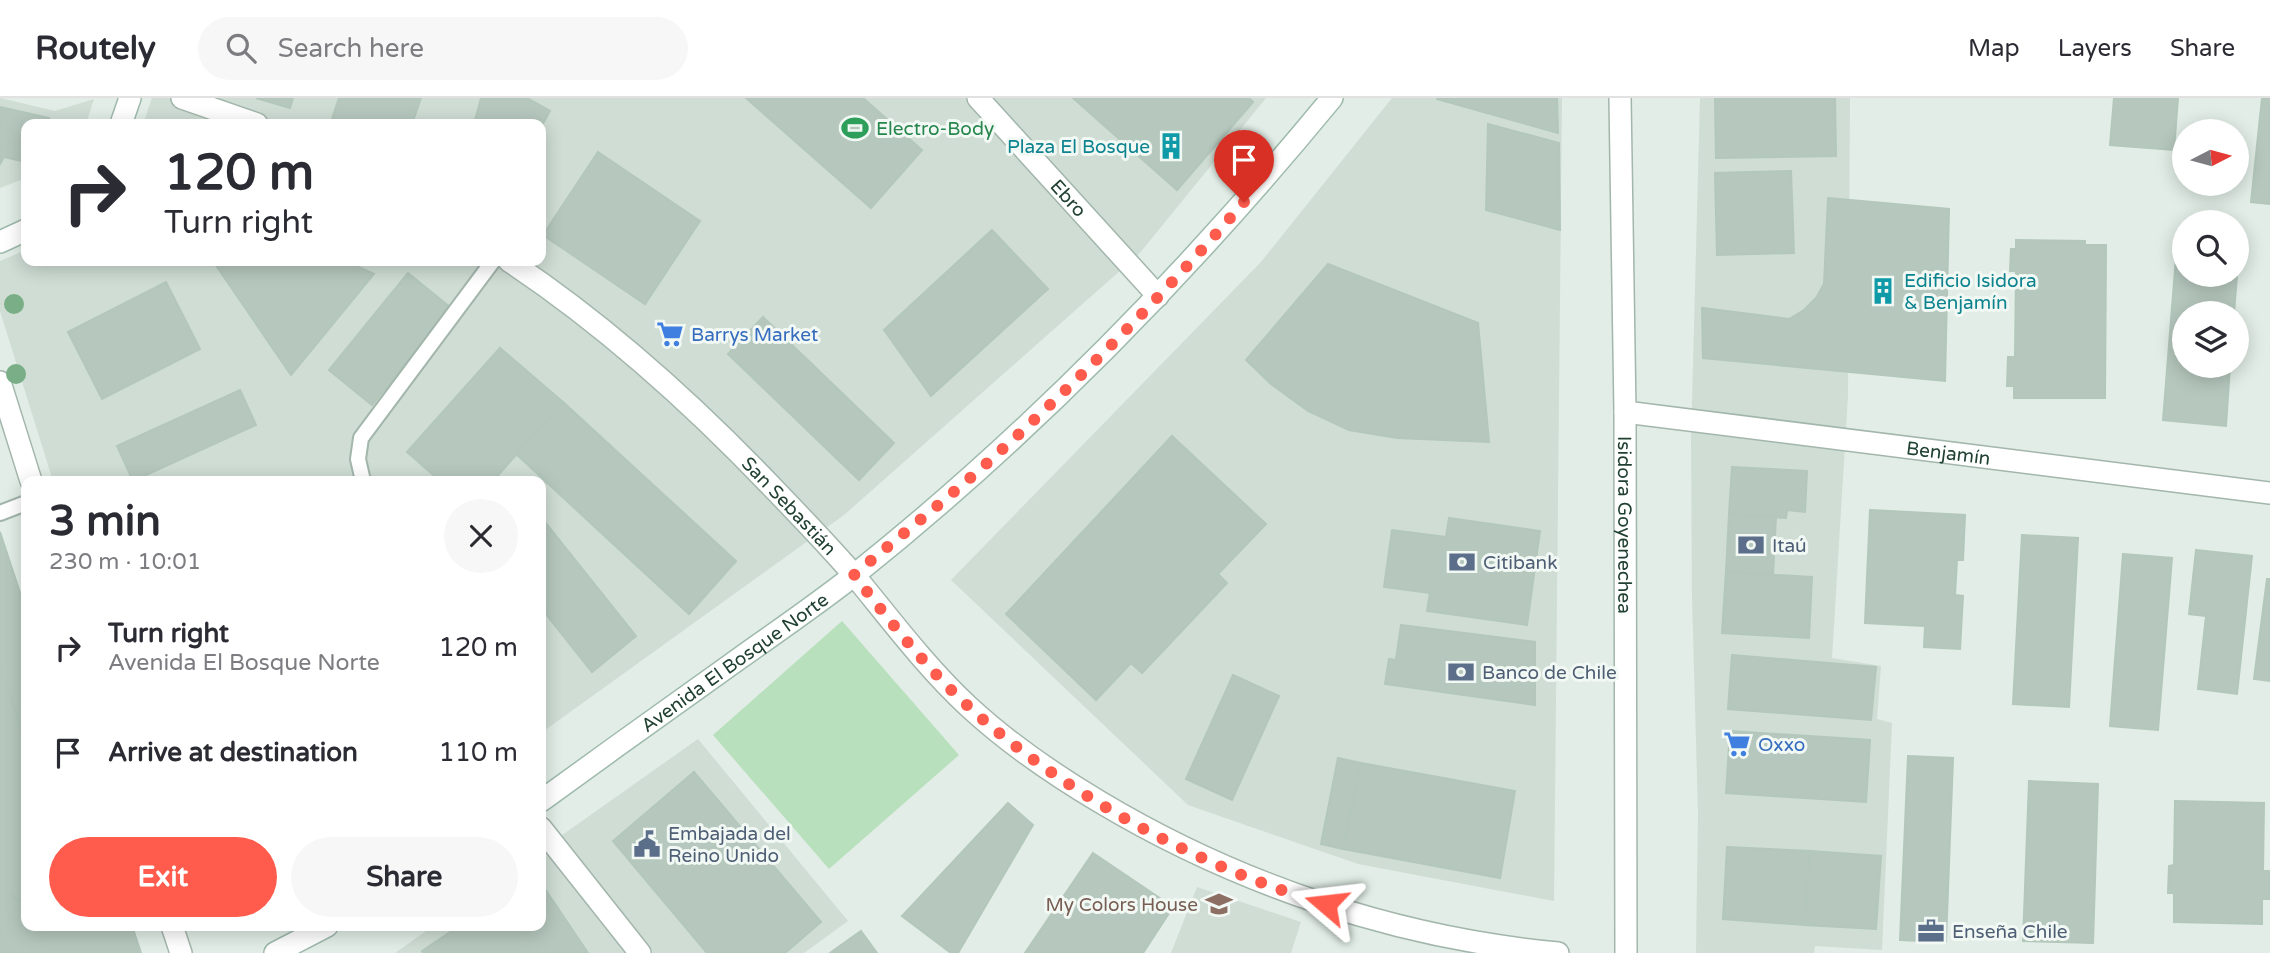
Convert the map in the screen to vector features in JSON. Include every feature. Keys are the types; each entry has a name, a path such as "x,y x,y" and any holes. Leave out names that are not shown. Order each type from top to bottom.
{"street":[{"path":"123,119 130,98"},
{"path":"182,98 243,119"},
{"name":"Ebro","path":"978,98 1158,296"},
{"name":"Avenida El Bosque Norte","path":"546,797 854,575 984,465 1078,377 1158,296 1230,219 1332,98"},
{"name":"Isidora Goyenechea","path":"1620,98 1625,412 1626,953"},
{"path":"0,242 21,232"},
{"name":"San Sebastián","path":"516,266 568,301 628,348 681,396 732,445 854,575 894,628 947,685 989,725 1055,776 1163,838 1252,880 1364,915 1520,950 1558,953"},
{"path":"0,382 29,476"},
{"name":"Benjamín","path":"1625,412 2270,493"},
{"path":"546,834 640,953"},
{"path":"174,931 181,953"},
{"path":"275,953 317,931"}],"lane":[{"path":"362,476 358,459 361,438 489,266"},
{"path":"0,513 21,505"}],"shaded area":[{"path":"0,98 55,111 94,99 88,119 21,119 21,180 0,188"},
{"path":"152,98 1266,98 1139,254 844,515 546,729 546,476 51,476 0,311 0,261 21,252 21,266 546,266 546,119 145,119"},
{"path":"1392,98 1562,98 1554,901 1358,864 1188,805 951,580 1261,262"},
{"path":"1700,98 1850,98 1848,396 1832,658 1881,666 1877,719 1892,723 1882,950 1815,946 1814,953 1696,953 1698,814 1691,441"},
{"path":"698,739 848,921 804,953 395,953 426,931 546,931 546,846"},
{"name":"My Colors House","path":"1197,887 1301,922 1291,953 1171,953"}],"green space":[{"path":"842,621 959,755 829,869 713,735"}],"building":[{"path":"256,98 293,98 290,108"},
{"path":"339,98 421,98 414,119 332,119"},
{"path":"481,98 527,98 550,111 546,119 475,119"},
{"path":"746,98 863,98 922,150 871,208"},
{"name":"Plaza El Bosque","path":"1073,98 1249,98 1253,102 1177,190"},
{"path":"1557,98 1558,133 1437,99"},
{"path":"1715,98 1835,98 1836,156 1716,158"},
{"path":"2114,98 2178,98 2176,119 2172,119 2172,150 2110,145"},
{"path":"2262,98 2270,98 2270,204 2251,202"},
{"path":"0,107 49,118 21,119 21,161 4,157 0,164"},
{"path":"1488,124 1559,143 1560,230 1486,210"},
{"path":"598,152 700,221 645,304 546,237 546,230"},
{"path":"1791,171 1794,253 1717,255 1715,173"},
{"name":"Edificio Isidora & Benjamín","path":"1828,198 1949,209 1945,381 1703,358 1702,308 1789,319 1804,310 1816,298 1824,284"},
{"path":"992,230 1048,289 931,396 884,330"},
{"path":"2016,240 2085,241 2085,245 2106,245 2105,398 2014,398 2014,386 2007,386 2008,357 2015,357 2016,271 2010,271 2011,249 2016,249"},
{"path":"1328,264 1478,323 1489,442 1397,438 1349,430 1308,411 1271,384 1246,360"},
{"path":"216,266 356,266 374,274 291,375"},
{"path":"408,273 451,308 372,405 329,370"},
{"path":"166,282 200,349 102,399 68,332"},
{"path":"2174,287 2236,287 2235,301 2173,301"},
{"path":"2172,308 2172,378 2229,378 2226,426 2163,420"},
{"path":"763,317 894,443 859,480 728,354"},
{"path":"500,348 563,402 497,476 434,476 407,452"},
{"path":"240,390 256,425 144,476 131,476 117,446"},
{"path":"563,402 736,561 689,614 546,482 546,476 540,476 516,454"},
{"path":"1172,436 1266,524 1218,574 1227,583 1142,673 1131,663 1096,700 1006,614"},
{"path":"1732,467 1807,471 1805,512 1787,510 1786,518 1729,514"},
{"path":"1870,510 1965,515 1963,560 1957,560 1955,595 1963,596 1960,649 1924,647 1925,626 1865,623"},
{"name":"Itaú","path":"1729,514 1776,517 1773,575 1726,572"},
{"name":"Citibank","path":"1449,518 1540,531 1527,625 1427,611 1430,593 1384,587 1392,530 1446,537"},
{"path":"546,523 636,636 592,672 546,614"},
{"path":"0,532 21,596 21,728 0,667"},
{"path":"2022,535 2078,538 2069,707 2013,704"},
{"path":"2196,550 2252,556 2237,694 2198,689 2206,616 2189,614"},
{"path":"2123,554 2172,558 2158,730 2110,726"},
{"path":"1726,572 1812,577 1809,638 1722,633"},
{"path":"2267,579 2270,579 2270,681 2254,679"},
{"name":"Banco de Chile","path":"1401,625 1535,642 1535,705 1385,684 1389,659 1396,660"},
{"path":"1732,655 1876,667 1871,720 1728,709"},
{"path":"0,667 21,728 21,901 0,891"},
{"path":"1233,675 1279,696 1232,800 1186,779"},
{"path":"1730,731 1870,740 1866,802 1726,793"},
{"path":"1908,756 1953,758 1946,942 1900,940"},
{"path":"1338,758 1361,763 1343,849 1321,844"},
{"path":"1361,763 1515,791 1500,878 1343,849"},
{"path":"694,772 821,922 785,953 707,953 613,841"},
{"path":"2029,781 2098,784 2093,943 2023,941"},
{"path":"2175,801 2264,803 2263,871 2270,871 2270,899 2262,899 2262,924 2174,922 2174,893 2168,893 2169,866 2174,865"},
{"path":"1008,803 1033,825 958,953 951,953 902,916"},
{"path":"1727,847 1810,851 1805,925 1723,919"},
{"path":"1810,851 1881,856 1876,929 1805,925"},
{"path":"1093,853 1173,907 1143,953 1025,953"},
{"path":"546,890 588,953 423,953 422,951 452,931 546,931"},
{"path":"0,891 21,901 21,931 134,931 141,953 0,953"},
{"path":"861,931 877,953 830,953"}],"place":[{"name":"Electro-Body","path":"855,128"},
{"name":"Plaza El Bosque","path":"1171,146"},
{"name":"Edificio Isidora & Benjamín","path":"1883,291"},
{"name":"Barrys Market","path":"670,334"},
{"name":"Itaú","path":"1751,545"},
{"name":"Citibank","path":"1462,562"},
{"name":"Banco de Chile","path":"1461,672"},
{"name":"Oxxo","path":"1737,744"},
{"name":"Embajada del Reino Unido","path":"647,844"},
{"name":"My Colors House","path":"1219,904"},
{"name":"Enseña Chile","path":"1931,931"}],"route":[{"path":"1244,202 1158,296 1078,377 984,465 854,575 894,628 967,706 1055,776 1124,817 1202,857 1252,880 1326,904"}]}
